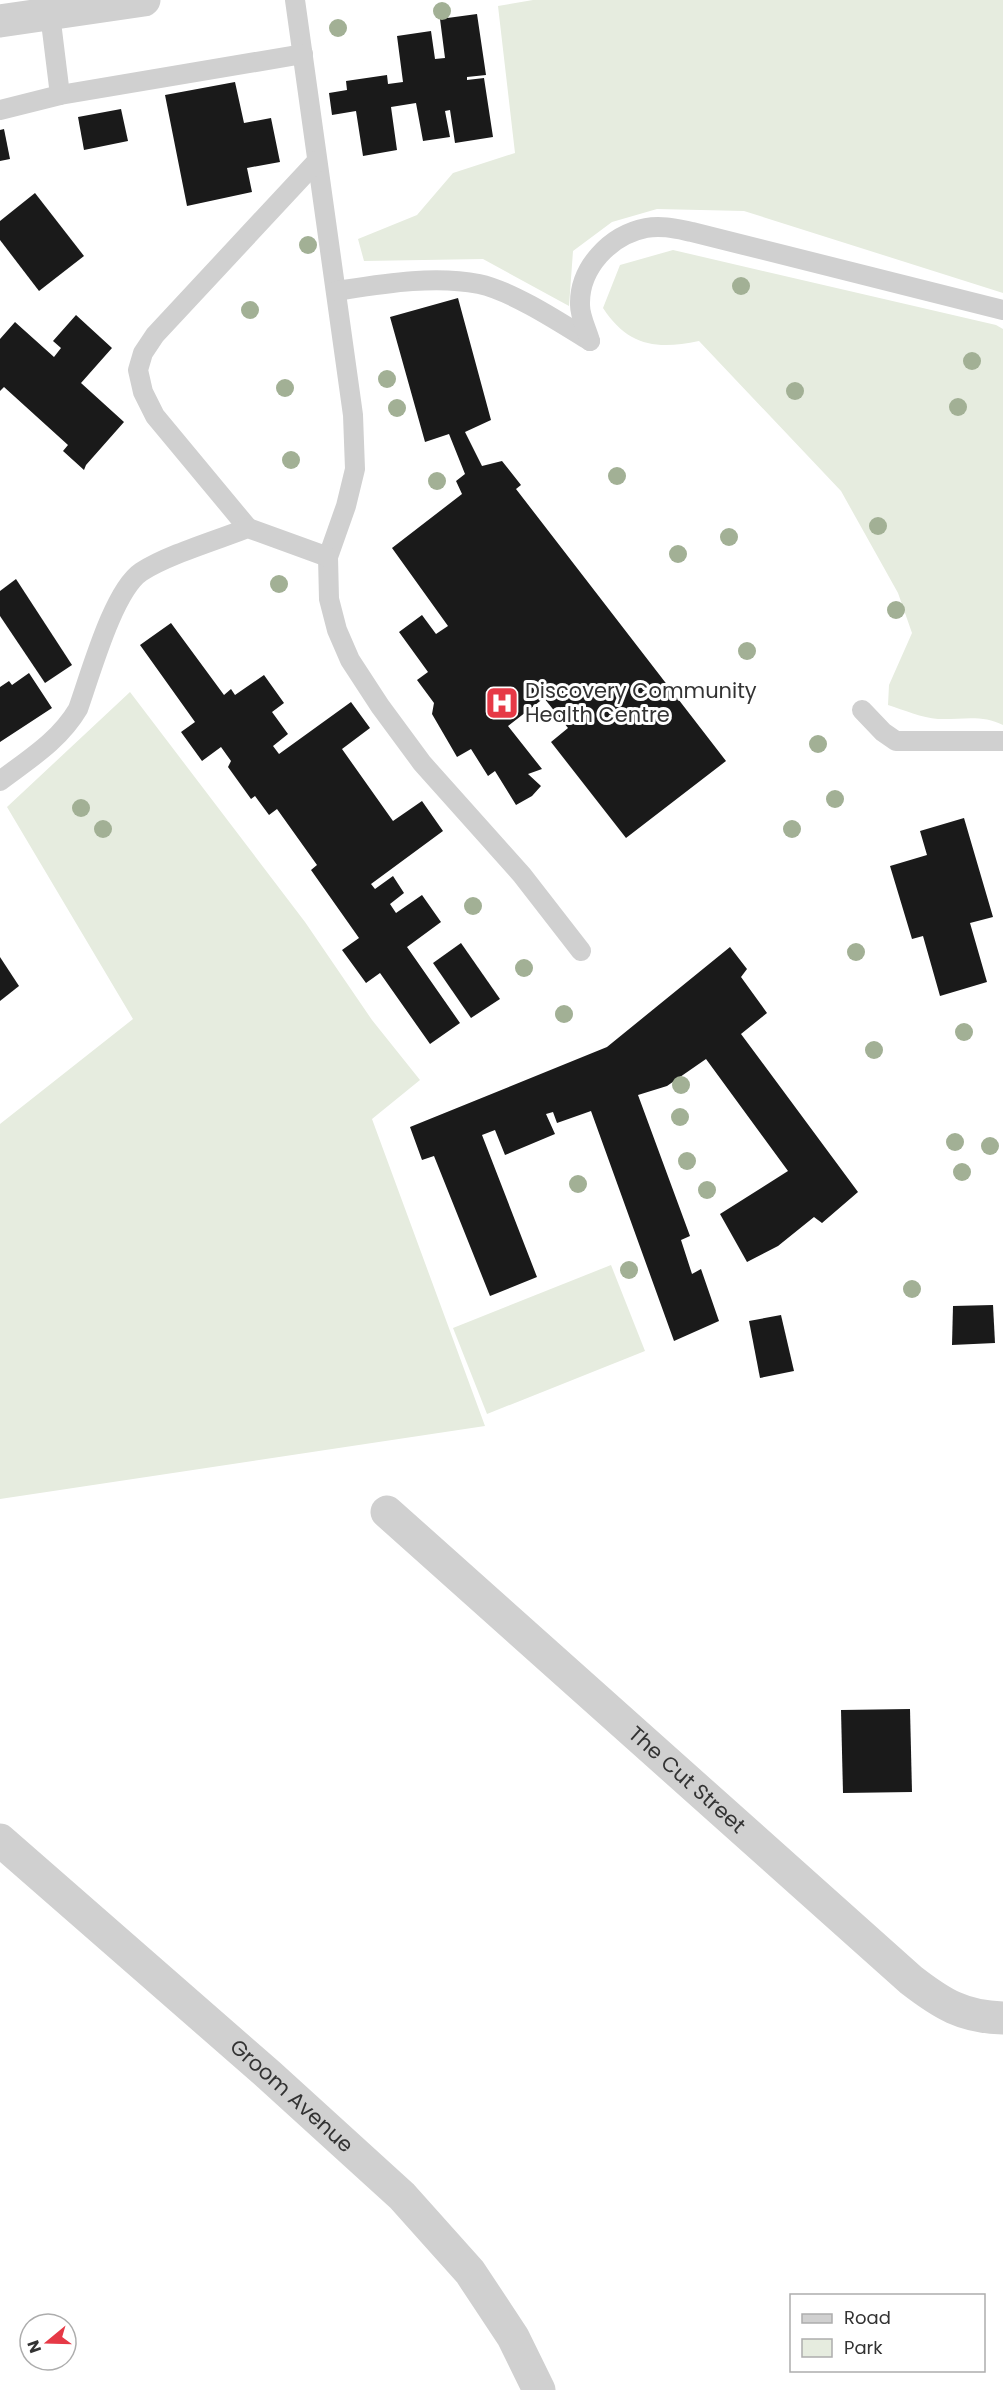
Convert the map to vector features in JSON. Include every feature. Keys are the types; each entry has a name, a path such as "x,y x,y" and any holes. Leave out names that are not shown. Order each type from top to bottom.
{"street":[{"path":"0,21 144,0"},
{"name":"The Cut Street","path":"387,1512 911,1980 935,1999 958,2012 984,2018 1003,2018"},
{"name":"Groom Avenue","path":"0,1840 269,2075 402,2196 470,2272 513,2337 539,2390"}],"lane":[{"path":"295,0 353,415 355,469 346,506 328,557 329,599 337,630 350,660 422,763 522,875 581,951"},
{"path":"50,14 60,95"},
{"path":"0,110 60,95 303,54"},
{"path":"317,161 155,335 143,353 138,370 143,392 155,416 248,528 328,557"},
{"path":"336,291 422,282 454,281 481,284 508,295 591,340 580,307 582,281 602,252 617,240 646,228 667,227 1003,310"},
{"path":"0,781 55,740 69,726 78,710 121,596 139,573 156,564 248,528"},
{"path":"862,710 884,732 891,747 1003,741"}],"green space":[{"path":"533,0 1003,0 1003,293 744,211 657,209 612,222 573,251 569,306 483,259 364,261 358,239 417,215 453,173 515,153 498,6"},
{"path":"673,250 996,325 1003,329 1003,725 979,719 932,718 888,705 889,685 912,633 898,593 841,491 699,341 669,345 644,342 622,330 603,308 620,265"},
{"path":"130,692 305,922 372,1020 420,1080 372,1119 485,1426 0,1499 0,1124 133,1019 7,807"},
{"path":"611,1265 645,1351 487,1414 453,1328"}],"building":[{"path":"477,14 486,75 467,77 467,80 484,78 493,137 455,143 450,110 445,111 450,137 423,141 416,103 391,107 397,150 363,156 356,111 332,115 329,93 347,90 346,81 387,75 388,84 403,82 397,36 431,31 435,59 445,58 440,19"},
{"path":"235,82 244,123 271,118 280,162 247,168 252,192 187,206 165,95"},
{"path":"121,109 128,141 84,150 78,117"},
{"path":"4,129 10,159 0,161 0,130"},
{"path":"35,193 84,256 39,291 0,240 0,221"},
{"path":"458,298 491,420 465,432 482,466 502,461 521,485 516,489 726,761 626,838 551,742 568,728 544,698 508,726 542,769 528,774 541,786 532,796 516,805 495,771 488,776 471,749 457,757 432,714 434,703 417,680 428,672 399,632 422,615 436,634 448,626 392,548 462,494 456,481 465,474 449,434 425,442 390,317"},
{"path":"76,315 112,348 81,383 124,422 84,470 63,451 68,445 4,387 0,391 0,339 15,322 54,357 61,348 53,341"},
{"path":"16,579 72,665 45,683 0,616 0,591"},
{"path":"171,623 224,695 231,689 235,695 264,675 284,703 272,712 288,734 273,746 279,754 351,702 370,728 342,749 393,821 422,801 443,831 371,884 375,889 393,876 404,893 390,904 396,913 422,895 441,922 407,947 460,1023 430,1044 380,973 366,983 342,950 359,938 311,870 317,865 277,809 269,815 255,796 251,799 228,767 231,761 221,747 202,761 181,732 195,722 140,645"},
{"path":"29,673 52,708 0,742 0,687 9,681 12,685"},
{"path":"964,818 993,917 970,923 987,982 940,996 923,936 912,939 890,866 927,855 920,831"},
{"path":"461,943 500,999 471,1018 433,963"},
{"path":"730,947 747,969 741,977 767,1013 741,1034 858,1192 822,1223 814,1217 778,1246 747,1262 720,1214 788,1171 706,1059 667,1086 638,1095 690,1236 681,1240 692,1274 701,1269 719,1321 674,1341 591,1111 557,1123 553,1112 546,1114 555,1134 505,1155 495,1130 482,1135 537,1277 490,1296 434,1156 422,1160 410,1127 607,1047"},
{"path":"0,957 19,986 0,1001"},
{"path":"993,1305 995,1343 952,1345 953,1306"},
{"path":"781,1315 794,1371 760,1378 749,1321"},
{"path":"910,1709 912,1792 843,1793 841,1710"}],"place":[{"name":"Discovery Community Health Centre","path":"502,703"}]}
